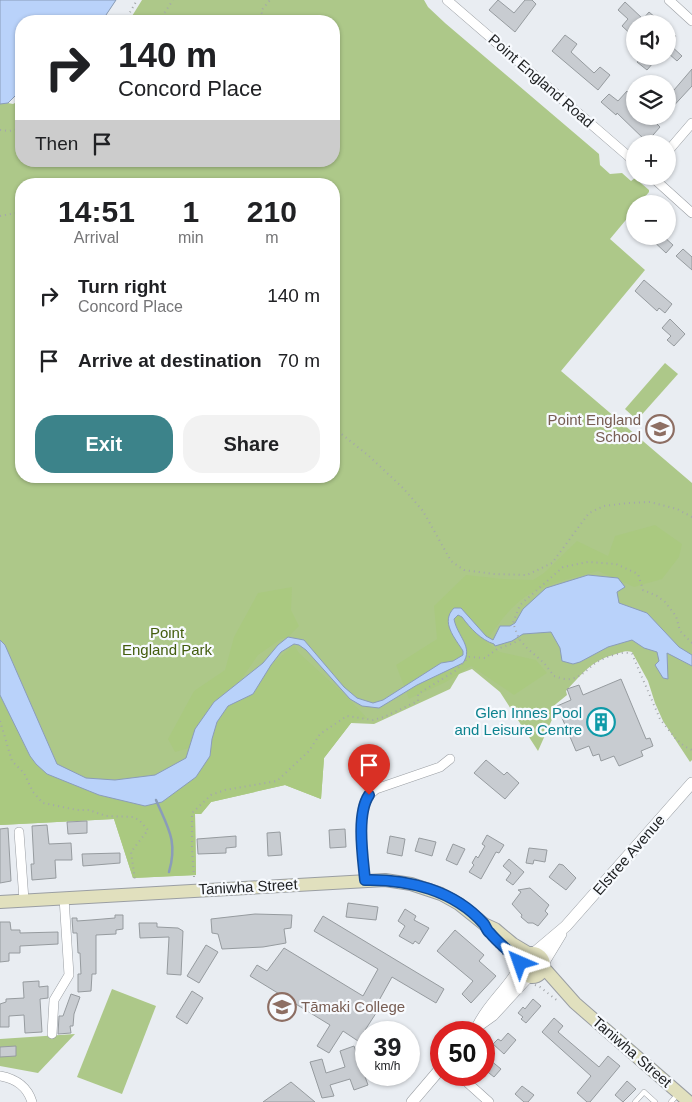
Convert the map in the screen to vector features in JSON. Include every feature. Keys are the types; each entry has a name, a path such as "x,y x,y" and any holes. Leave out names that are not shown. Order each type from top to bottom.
{"main road":[{"name":"Taniwha Street","path":"0,902 365,880 398,881 431,890 459,904 525,966 563,998 574,1003"},
{"name":"Taniwha Street","path":"525,966 540,956 544,965 574,1003 675,1098 689,1102"},
{"path":"525,966 541,974 544,965"}],"street":[{"name":"Point England Road","path":"447,0 626,154"},
{"path":"669,0 692,20"},
{"path":"676,142 692,123"},
{"path":"661,185 692,213"},
{"path":"365,880 362,817 364,805 369,795 376,789 440,767 450,759"},
{"name":"Elstree Avenue","path":"486,1021 493,1015 525,966 566,926 692,783"},
{"path":"19,832 24,900"},
{"path":"52,1034 54,1000 69,975 64,898"},
{"name":"Elstree Avenue","path":"544,965 566,926"},
{"path":"0,1076 16,1080 22,1084 30,1095 32,1102"},
{"path":"412,1102 430,1081"},
{"path":"472,1086 490,1102"}],"lane":[{"path":"635,1102 644,1092 655,1102"}],"path":[{"path":"128,15 137,0"},
{"path":"162,15 173,0"},
{"path":"262,15 261,11 270,0"},
{"path":"0,130 15,130"},
{"path":"0,216 15,213"},
{"path":"340,433 370,456 403,488 423,511 451,561 464,570 494,574 527,575 552,562 589,513 604,506 650,502 677,509 692,517"},
{"path":"692,643 680,631 676,616 665,602 643,590 638,574 616,564 588,562 563,567 520,605 513,623 519,638 554,676 569,680 605,659 627,652 632,654 660,719 676,739 692,750"},
{"path":"194,877 192,813 211,796 225,790 277,781 308,751 320,734 347,716 373,720 412,704 418,701 418,694 455,671 469,657 485,658 497,649 514,643 519,638"},
{"path":"0,721 12,761 24,773 33,792 43,803 77,810 90,810 119,818 133,817 145,826 148,830 131,852 135,880"},
{"path":"484,929 510,960 525,966"},
{"path":"548,994 551,990"}],"green space":[{"name":"Point England Park","path":"0,0 116,0 106,15 15,15 15,94 8,103 15,103 15,167 340,167 340,15 133,15 142,0 424,0 428,7 445,23 599,154 600,165 610,174 622,173 626,177 626,185 643,185 649,190 646,195 626,195 626,220 610,239 645,270 561,371 692,483 692,760 690,762 663,721 648,681 632,652 625,652 598,661 582,674 566,691 567,695 551,708 554,715 538,751 500,692 472,669 459,674 450,689 374,724 351,723 324,758 321,799 285,785 211,802 201,814 195,814 196,875 133,878 114,819 0,825"},
{"path":"665,363 678,374 637,420 625,409"},
{"path":"655,525 682,544 679,557 662,579 634,587 598,571 548,586 529,594 521,600 502,620 486,642 500,652 536,660 547,673 514,695 471,666 446,682 409,699 396,665 437,639 434,606 466,575 533,580 544,573 577,541 608,556 615,536"},
{"path":"292,587 291,610 299,626 288,637 281,639 258,655 238,684 214,702 195,729 189,748 175,752 168,739 194,691 225,670 234,637 258,593"},
{"path":"294,645 299,653 367,718 351,723 324,758 321,799 285,785 211,802 201,814 195,814 196,875 133,878 114,819 0,825 0,695 11,719 21,734 76,786 99,795 145,806 162,802 210,756 217,722 228,706 253,694 271,665"},
{"path":"112,989 156,1006 122,1094 77,1077"},
{"path":"75,1034 38,1073 0,1066 0,1039"}],"water":[{"path":"0,0 116,0 106,15 15,15 15,96 8,103 0,104"},
{"path":"588,575 618,578 625,587 617,592 619,603 647,613 679,647 692,655 692,666 667,653 668,679 663,678 655,665 659,661 657,652 644,648 632,640 608,647 573,664 562,661 560,648 551,632 523,634 512,641 495,646 480,637 458,615 454,619 467,652 463,663 417,685 379,708 362,706 350,699 306,650 294,644 281,652 253,694 228,706 217,722 210,756 196,777 162,802 145,806 99,795 47,774 30,756 0,695 0,640 5,645 57,764 86,778 115,780 155,775 186,758 195,729 214,702 263,663 278,645 288,637 304,640 344,687 357,698 373,703 383,700 441,663 453,661 463,655 463,651 450,630 448,619 454,608 461,608 486,636 493,640 500,626 510,626 515,623 523,609 546,588"}],"building":[{"path":"498,0 514,13 525,0 532,0 536,4 515,32 489,10"},
{"path":"625,2 639,15 626,15 626,17 618,10"},
{"path":"626,21 626,30 622,26"},
{"path":"565,35 577,44 571,52 594,73 600,67 610,75 598,90 552,51"},
{"path":"676,50 682,56 676,60"},
{"path":"641,65 651,65 647,70"},
{"path":"692,69 692,86 676,103 676,88"},
{"path":"626,92 626,122 601,102 609,94 618,101"},
{"path":"629,125 658,125 660,127 653,135 640,135"},
{"path":"658,245 673,245 666,253"},
{"path":"683,249 692,257 692,270 676,256"},
{"path":"644,280 672,304 665,313 659,308 657,311 635,291"},
{"path":"670,319 685,334 674,346 667,340 671,336 662,328"},
{"name":"Glen Innes Pool and Leisure Centre","path":"621,679 646,739 650,738 653,746 641,751 643,756 619,766 614,756 601,761 599,754 593,756 589,746 576,751 557,706 571,700 567,689 579,685 583,695"},
{"path":"486,760 504,775 507,772 519,783 505,799 474,773"},
{"path":"87,821 87,833 68,834 67,822"},
{"path":"47,825 49,844 71,843 72,860 55,860 56,878 32,880 31,864 34,864 32,826"},
{"path":"8,828 11,881 0,883 0,829"},
{"path":"345,829 346,847 330,848 329,830"},
{"path":"280,832 282,855 268,856 267,833"},
{"path":"487,835 504,845 499,853 496,852 481,879 469,872 474,865 472,863 476,856 478,858 485,846 482,844"},
{"path":"236,836 236,847 226,848 226,853 198,854 197,839"},
{"path":"390,836 405,839 402,856 387,853"},
{"path":"419,838 436,842 432,856 415,851"},
{"path":"453,844 465,849 457,865 446,860"},
{"path":"529,848 547,850 545,862 534,860 533,864 526,863"},
{"path":"120,853 120,863 83,866 82,854"},
{"path":"509,859 524,872 513,885 506,880 511,873 503,866"},
{"path":"559,864 563,865 576,878 566,890 549,877"},
{"path":"530,888 549,905 545,911 548,914 538,926 528,923 512,904 521,892 518,890"},
{"path":"348,903 378,907 376,920 346,917"},
{"path":"405,909 416,916 414,920 429,928 419,944 415,941 413,944 399,936 405,926 398,921"},
{"path":"255,914 292,915 291,928 284,929 286,943 263,947 222,949 218,934 212,933 211,919"},
{"path":"115,915 123,915 123,929 116,930 116,934 96,935 96,974 92,974 91,991 78,992 78,974 81,974 80,953 78,953 77,933 73,933 72,918 77,918 77,921 115,918"},
{"path":"323,916 444,989 436,1003 392,977 377,1004 380,1007 371,1021 355,1021 355,1039 343,1031 329,1053 317,1046 330,1025 250,976 257,965 267,971 284,948 363,996 378,969 314,931"},
{"path":"0,922 10,922 11,930 20,930 20,933 58,932 58,944 20,946 20,953 9,953 9,961 0,962"},
{"path":"139,923 157,923 157,927 178,928 183,931 181,975 167,974 169,937 140,938"},
{"path":"455,930 484,955 479,961 496,976 471,1003 462,994 473,981 437,951"},
{"path":"206,945 218,952 199,983 187,976"},
{"path":"39,981 39,987 48,986 48,998 40,999 42,1032 25,1033 24,1015 9,1016 9,1027 0,1027 0,1004 6,1002 6,999 24,998 23,982"},
{"path":"192,991 203,998 187,1024 176,1017"},
{"path":"71,994 80,997 74,1014 73,1026 70,1026 71,1033 58,1034 59,1016 63,1016"},
{"path":"533,999 541,1006 526,1023 518,1013 523,1007 525,1009"},
{"path":"554,1018 563,1026 558,1032 599,1067 608,1056 620,1066 590,1102 587,1102 577,1093 591,1076 542,1032"},
{"path":"508,1033 516,1040 504,1054 495,1046 495,1042 498,1039 501,1041"},
{"path":"16,1046 16,1056 0,1057 0,1047"},
{"path":"354,1046 355,1086 365,1086 354,1090 350,1079 330,1085 334,1096 322,1098 310,1062 322,1059 326,1073 345,1067 340,1051"},
{"path":"495,1064 501,1069 495,1076"},
{"path":"627,1081 636,1089 623,1102 615,1095"},
{"path":"291,1082 315,1102 263,1102"},
{"path":"522,1086 534,1095 528,1102 524,1102 515,1094"}],"waterway":[{"path":"156,800 168,827 172,843 172,861 169,872"}],"place":[{"name":"Point England School","path":"660,429"},
{"name":"Glen Innes Pool and Leisure Centre","path":"601,722"},
{"name":"Tāmaki College","path":"282,1007"}],"route":[{"path":"369,795 362,810 365,880 398,881 421,886 442,894 468,910 484,924 490,934 520,963"}]}
